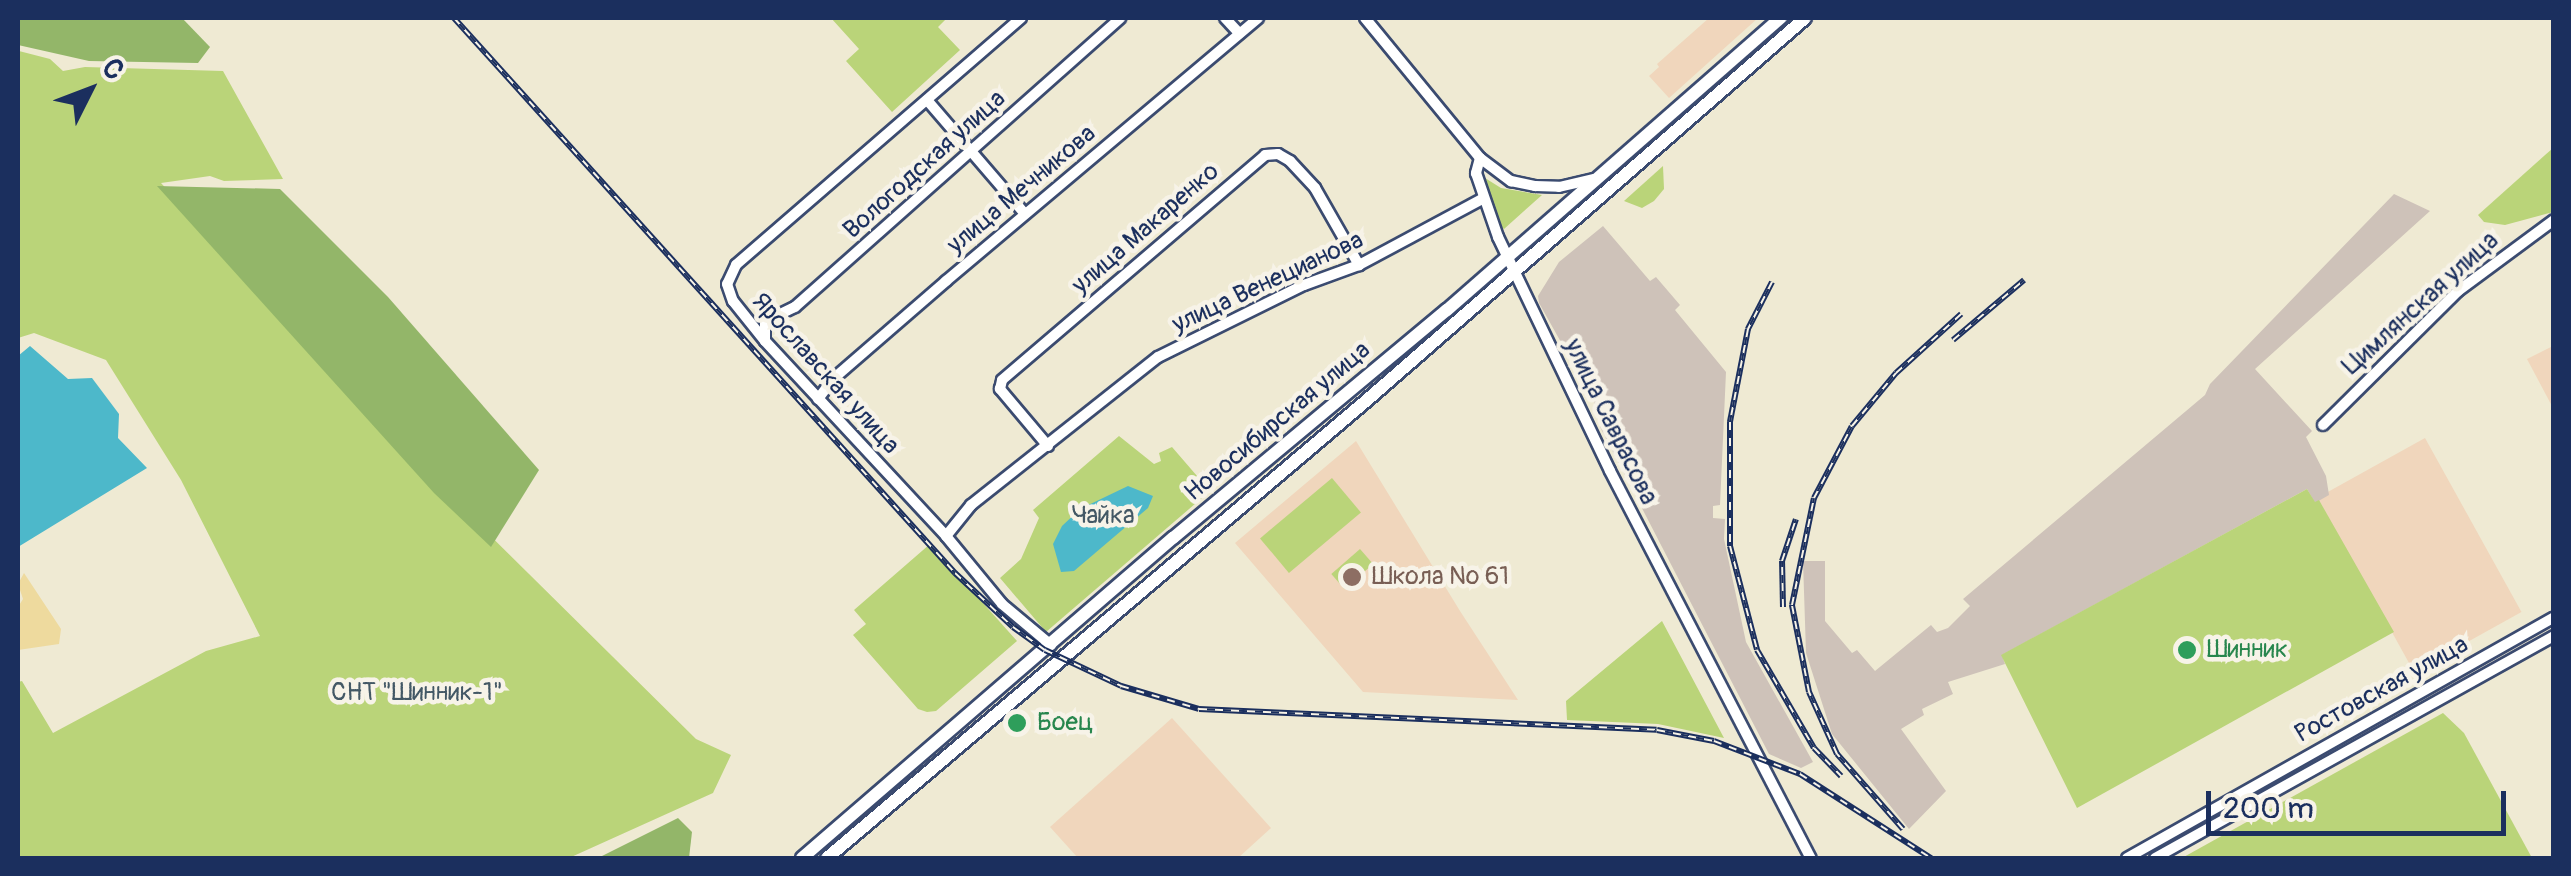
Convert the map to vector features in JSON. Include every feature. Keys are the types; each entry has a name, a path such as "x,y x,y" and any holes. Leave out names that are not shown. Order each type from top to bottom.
{"main road":[{"name":"Новосибирская улица","path":"802,858 1781,18"},
{"name":"Новосибирская улица","path":"827,858 1517,270 1805,18"}],"street":[{"name":"Ярославская улица","path":"1021,18 736,266 726,284 733,302 766,341 946,536 1002,604 1051,645"},
{"name":"Вологодская улица","path":"766,341 765,324 795,307 1120,18"},
{"path":"1225,18 1239,34"},
{"name":"улица Мечникова","path":"818,399 833,379 1258,18"},
{"path":"1364,18 1480,158 1511,181 1560,187 1595,179"},
{"path":"927,100 1025,214"},
{"name":"улица Макаренко","path":"1048,446 1000,389 1002,380 1265,155 1278,154 1290,160 1315,188 1359,266"},
{"name":"улица Саврасова","path":"1480,158 1476,173 1482,198 1508,256 1610,471 1811,858"},
{"name":"улица Венецианова","path":"946,536 971,505 1158,357 1304,285 1359,266 1482,198"},
{"name":"Цимлянская улица","path":"2322,425 2458,292 2529,234 2554,220"},
{"name":"Ростовская улица","path":"2126,858 2554,617"},
{"name":"Ростовская улица","path":"2155,858 2554,636"}],"shaded area":[{"path":"1709,18 1758,18 1669,98 1649,76 1659,67 1657,64"},
{"path":"2394,194 2430,211 2255,369 2312,431 2306,437 2326,476 2329,495 2315,503 2307,489 2002,655 2005,664 1948,682 1953,694 1922,709 1924,715 1901,729 1946,791 1909,829 1832,734 1806,653 1803,561 1825,561 1825,621 1852,653 1857,650 1875,671 1931,625 1937,632 1948,628 1970,606 1963,599 2205,395 2210,384"},
{"path":"1603,226 1650,281 1656,277 1680,305 1675,310 1726,372 1720,505 1713,506 1713,518 1725,519 1724,539 1746,642 1813,762 1801,768 1769,754 1600,427 1602,418 1539,303 1538,296 1559,262"},
{"path":"2553,346 2553,408 2527,359"},
{"path":"2425,438 2521,612 2414,672 2317,498"},
{"name":"Школа № 61","path":"1356,441 1518,700 1363,692 1235,543"},
{"path":"1172,718 1271,828 1238,858 1078,858 1050,827"}],"green space":[{"path":"18,18 182,18 210,47 198,63 89,61 18,45"},
{"path":"831,18 947,18 938,27 960,50 892,112 846,61 859,49"},
{"name":"СНТ \"Шинник-1\"","path":"19,51 50,59 63,71 85,67 223,71 283,179 224,181 210,176 161,183 438,484 696,739 731,755 713,793 569,858 18,858 18,682 22,681 53,733 206,651 260,636 181,480 106,360 34,333 18,338"},
{"path":"2553,148 2553,212 2505,225 2484,222 2478,215"},
{"path":"1663,166 1664,189 1654,201 1642,208 1624,201"},
{"path":"1485,178 1501,188 1542,195 1504,229 1498,224"},
{"path":"157,186 280,189 388,297 539,470 491,547 434,493"},
{"name":"Чайка","path":"1119,436 1154,464 1161,461 1159,453 1172,447 1210,491 1046,632 1000,578 1021,559 1039,518 1033,510"},
{"path":"1332,478 1361,512 1289,573 1260,538"},
{"name":"Шинник","path":"2307,489 2315,502 2319,500 2394,632 2077,808 2001,655"},
{"path":"930,544 1017,641 936,711 927,712 918,709 853,635 866,624 854,610"},
{"path":"1360,549 1373,564 1344,589 1331,574"},
{"path":"1662,621 1724,738 1658,724 1567,720 1566,701"},
{"path":"2443,713 2464,733 2532,858 2182,858"},
{"path":"678,818 692,832 689,858 598,858"}],"sand":[{"path":"24,573 61,629 59,644 18,650 18,607 23,599 18,584"}],"water":[{"path":"30,346 68,379 92,378 119,414 118,438 147,468 18,547 18,356"},
{"path":"1128,486 1153,496 1148,508 1074,571 1061,572 1053,544 1062,526 1080,509"}],"railway":[{"path":"454,18 955,573 1013,627 1045,650 1121,686 1199,709 1657,730 1714,741 1800,774 1931,858"},
{"path":"1953,340 2024,280"},
{"path":"1772,282 1748,329 1730,422 1730,546 1757,650 1814,748 1841,776"},
{"path":"1903,829 1837,754 1809,692 1792,605 1814,498 1852,426 1896,373 1961,314"},
{"path":"1783,607 1782,561 1796,519"}],"place":[{"name":"Школа № 61","path":"1352,577"},
{"name":"Шинник","path":"2187,650"},
{"name":"Боец","path":"1017,723"}]}
